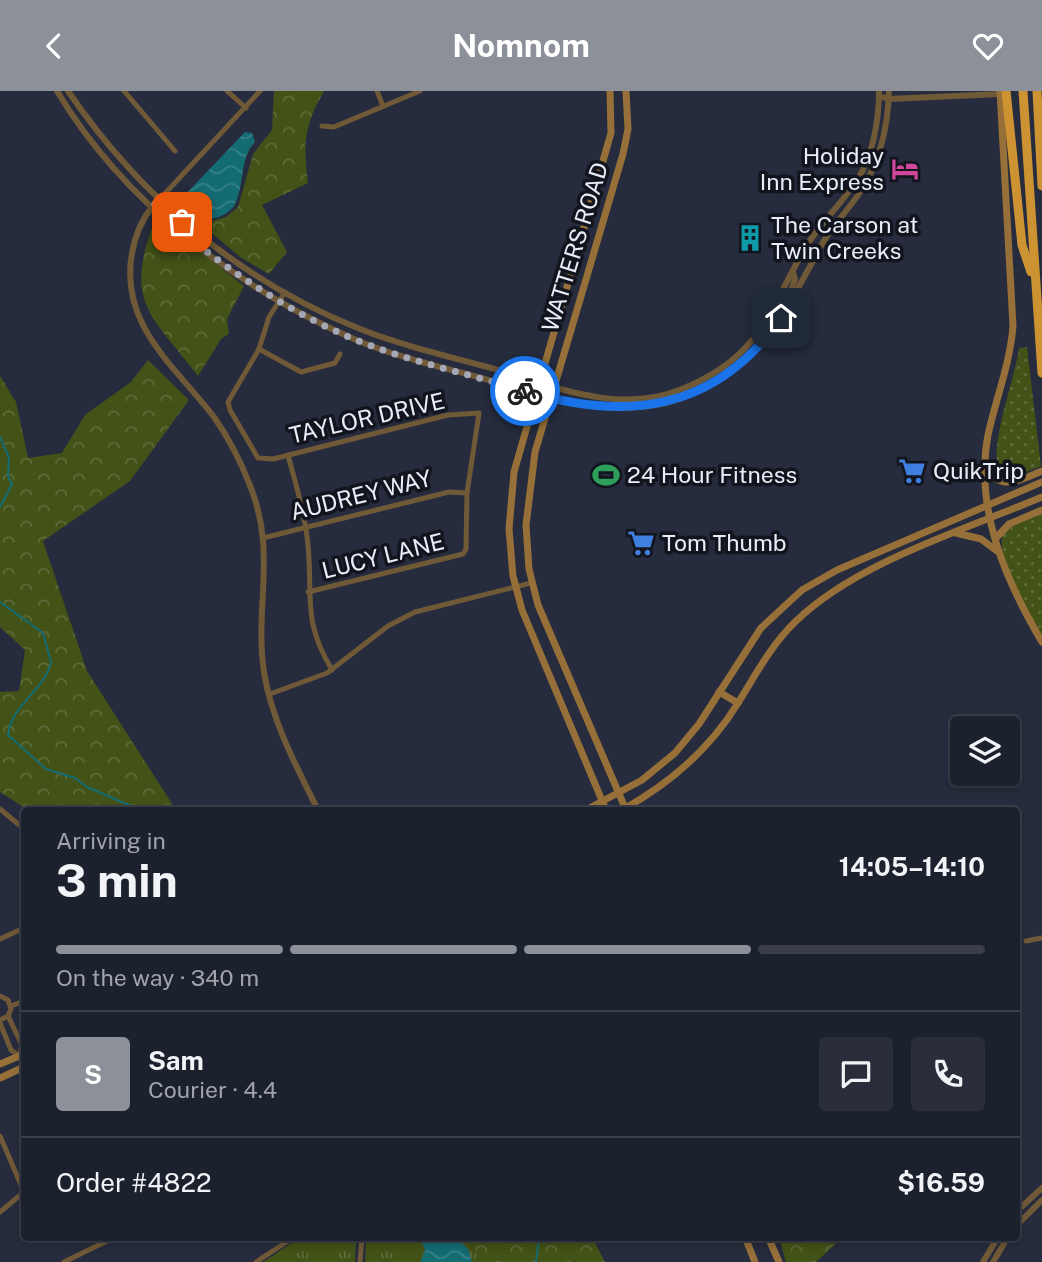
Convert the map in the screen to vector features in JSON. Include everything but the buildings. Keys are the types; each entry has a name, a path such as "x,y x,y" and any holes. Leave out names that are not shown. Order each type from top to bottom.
{"highway":[{"path":"1023,91 1042,373"},
{"path":"1037,91 1042,186"},
{"path":"1002,92 1022,245 1034,283"}],"main road":[{"name":"WATTERS ROAD","path":"604,806 515,587 510,556 510,507 514,472 534,394 611,133 610,91"},
{"name":"WATTERS ROAD","path":"624,807 538,605 531,583 526,540 526,506 535,452 623,154 628,129 626,91"},
{"path":"1002,92 1013,326 1009,360 988,436 986,467 989,504 998,551 1015,597 1042,642"},
{"path":"986,467 996,481 1006,484 1042,471"},
{"path":"604,806 675,753 699,724 746,648 773,615 802,590 837,570 1042,482"},
{"path":"629,807 684,767 721,728 758,668 782,636 822,598 844,584 1042,497"},
{"path":"996,539 1009,524 1042,510"},
{"path":"956,533 981,539 998,551"},
{"path":"837,570 844,584"},
{"path":"719,692 738,703"},
{"path":"0,1064 21,1055"},
{"path":"0,1078 21,1068"},
{"path":"747,1241 755,1262"},
{"path":"770,1241 779,1262"}],"street":[{"path":"57,91 106,159 152,207 222,265 278,300 356,340 534,394 620,408 667,402 719,380 760,345 781,318 829,231 868,178 883,138 889,91"},
{"path":"68,91 114,152 159,200 212,246 285,292 360,329 537,383 600,398 634,400 653,397"},
{"path":"124,91 175,151"},
{"path":"227,91 246,108"},
{"path":"260,91 152,207 134,242 129,276 134,308 149,339 215,420 229,441 249,483 260,517 266,560 262,647 264,672 270,694 317,807"},
{"path":"377,91 383,106"},
{"path":"322,126 334,127 420,91"},
{"path":"620,408 627,403 692,385 738,356 770,319 814,234 859,178 869,155 880,92 889,99 1002,92"},
{"path":"781,318 794,283 793,273"},
{"path":"285,292 269,317 259,349 301,372 335,363 340,354"},
{"name":"TAYLOR DRIVE","path":"259,349 228,402 255,454 264,460 448,415 479,413 467,493"},
{"path":"288,455 305,527 311,626 332,670"},
{"name":"AUDREY WAY","path":"263,538 449,492 467,493"},
{"name":"LUCY LANE","path":"308,592 465,552 467,493"},
{"path":"270,694 313,680 332,670 387,626 415,612 531,583"},
{"path":"0,809 21,826"},
{"path":"0,939 21,929"},
{"path":"1026,941 1042,938"},
{"path":"0,996 8,1000 11,1006 8,1016 0,1021 11,1050 21,1055"},
{"path":"11,1006 21,1002"},
{"path":"8,1016 21,1043"},
{"path":"0,1136 21,1185"},
{"path":"1020,1208 1042,1188"},
{"path":"0,1212 21,1194"},
{"path":"1020,1222 1042,1200"},
{"path":"64,1262 107,1241"},
{"path":"256,1262 288,1241"},
{"path":"360,1262 362,1241"},
{"path":"983,1262 996,1241"},
{"path":"993,1262 1006,1241"}],"green space":[{"path":"274,91 324,91 312,115 307,135 308,183 262,205 287,252 269,274 240,257 201,224 226,217 238,207 253,154 272,130"},
{"path":"156,217 244,286 227,319 229,334 221,339 198,376 154,320 146,305 142,269 146,246"},
{"path":"1027,347 1041,466 1012,478 1000,472 997,447 1019,348"},
{"path":"148,360 189,400 130,481 43,541 87,671 174,807 23,807 0,792 0,692 19,691 25,650 0,627 0,376 16,402 28,458 62,453 85,415 131,382"},
{"path":"1042,514 1042,636 1012,582 1002,551 1002,538 1006,528"},
{"path":"295,1241 356,1241 355,1262 263,1262"},
{"path":"467,1241 594,1241 605,1262 475,1262"},
{"path":"472,1241 481,1262 365,1262 366,1242"},
{"path":"780,1241 839,1241 816,1262 786,1262"}],"water":[{"path":"245,132 252,133 255,142 244,164 240,190 234,206 228,212 212,219 195,218 184,208 181,199"},
{"path":"460,1241 468,1249 472,1262 420,1262 425,1251 422,1242"}],"waterway":[{"path":"0,437 9,458 8,476 12,484 0,507"},
{"path":"0,602 43,633 51,662 42,682 15,714 8,735 46,769 75,778 87,787 133,807"},
{"path":"536,1262 539,1241"}],"way so far":[{"path":"182,222 159,200 152,207 222,265 307,316 356,340 525,391"}],"place":[{"name":"Holiday Inn Express","path":"905,169"},
{"name":"The Carson at Twin Creeks","path":"750,238"},
{"name":"QuikTrip","path":"912,471"},
{"name":"24 Hour Fitness","path":"606,475"},
{"name":"Tom Thumb","path":"641,543"}],"route":[{"path":"525,391 597,407 637,407 667,402 695,393 729,374 760,345 781,318"}]}
